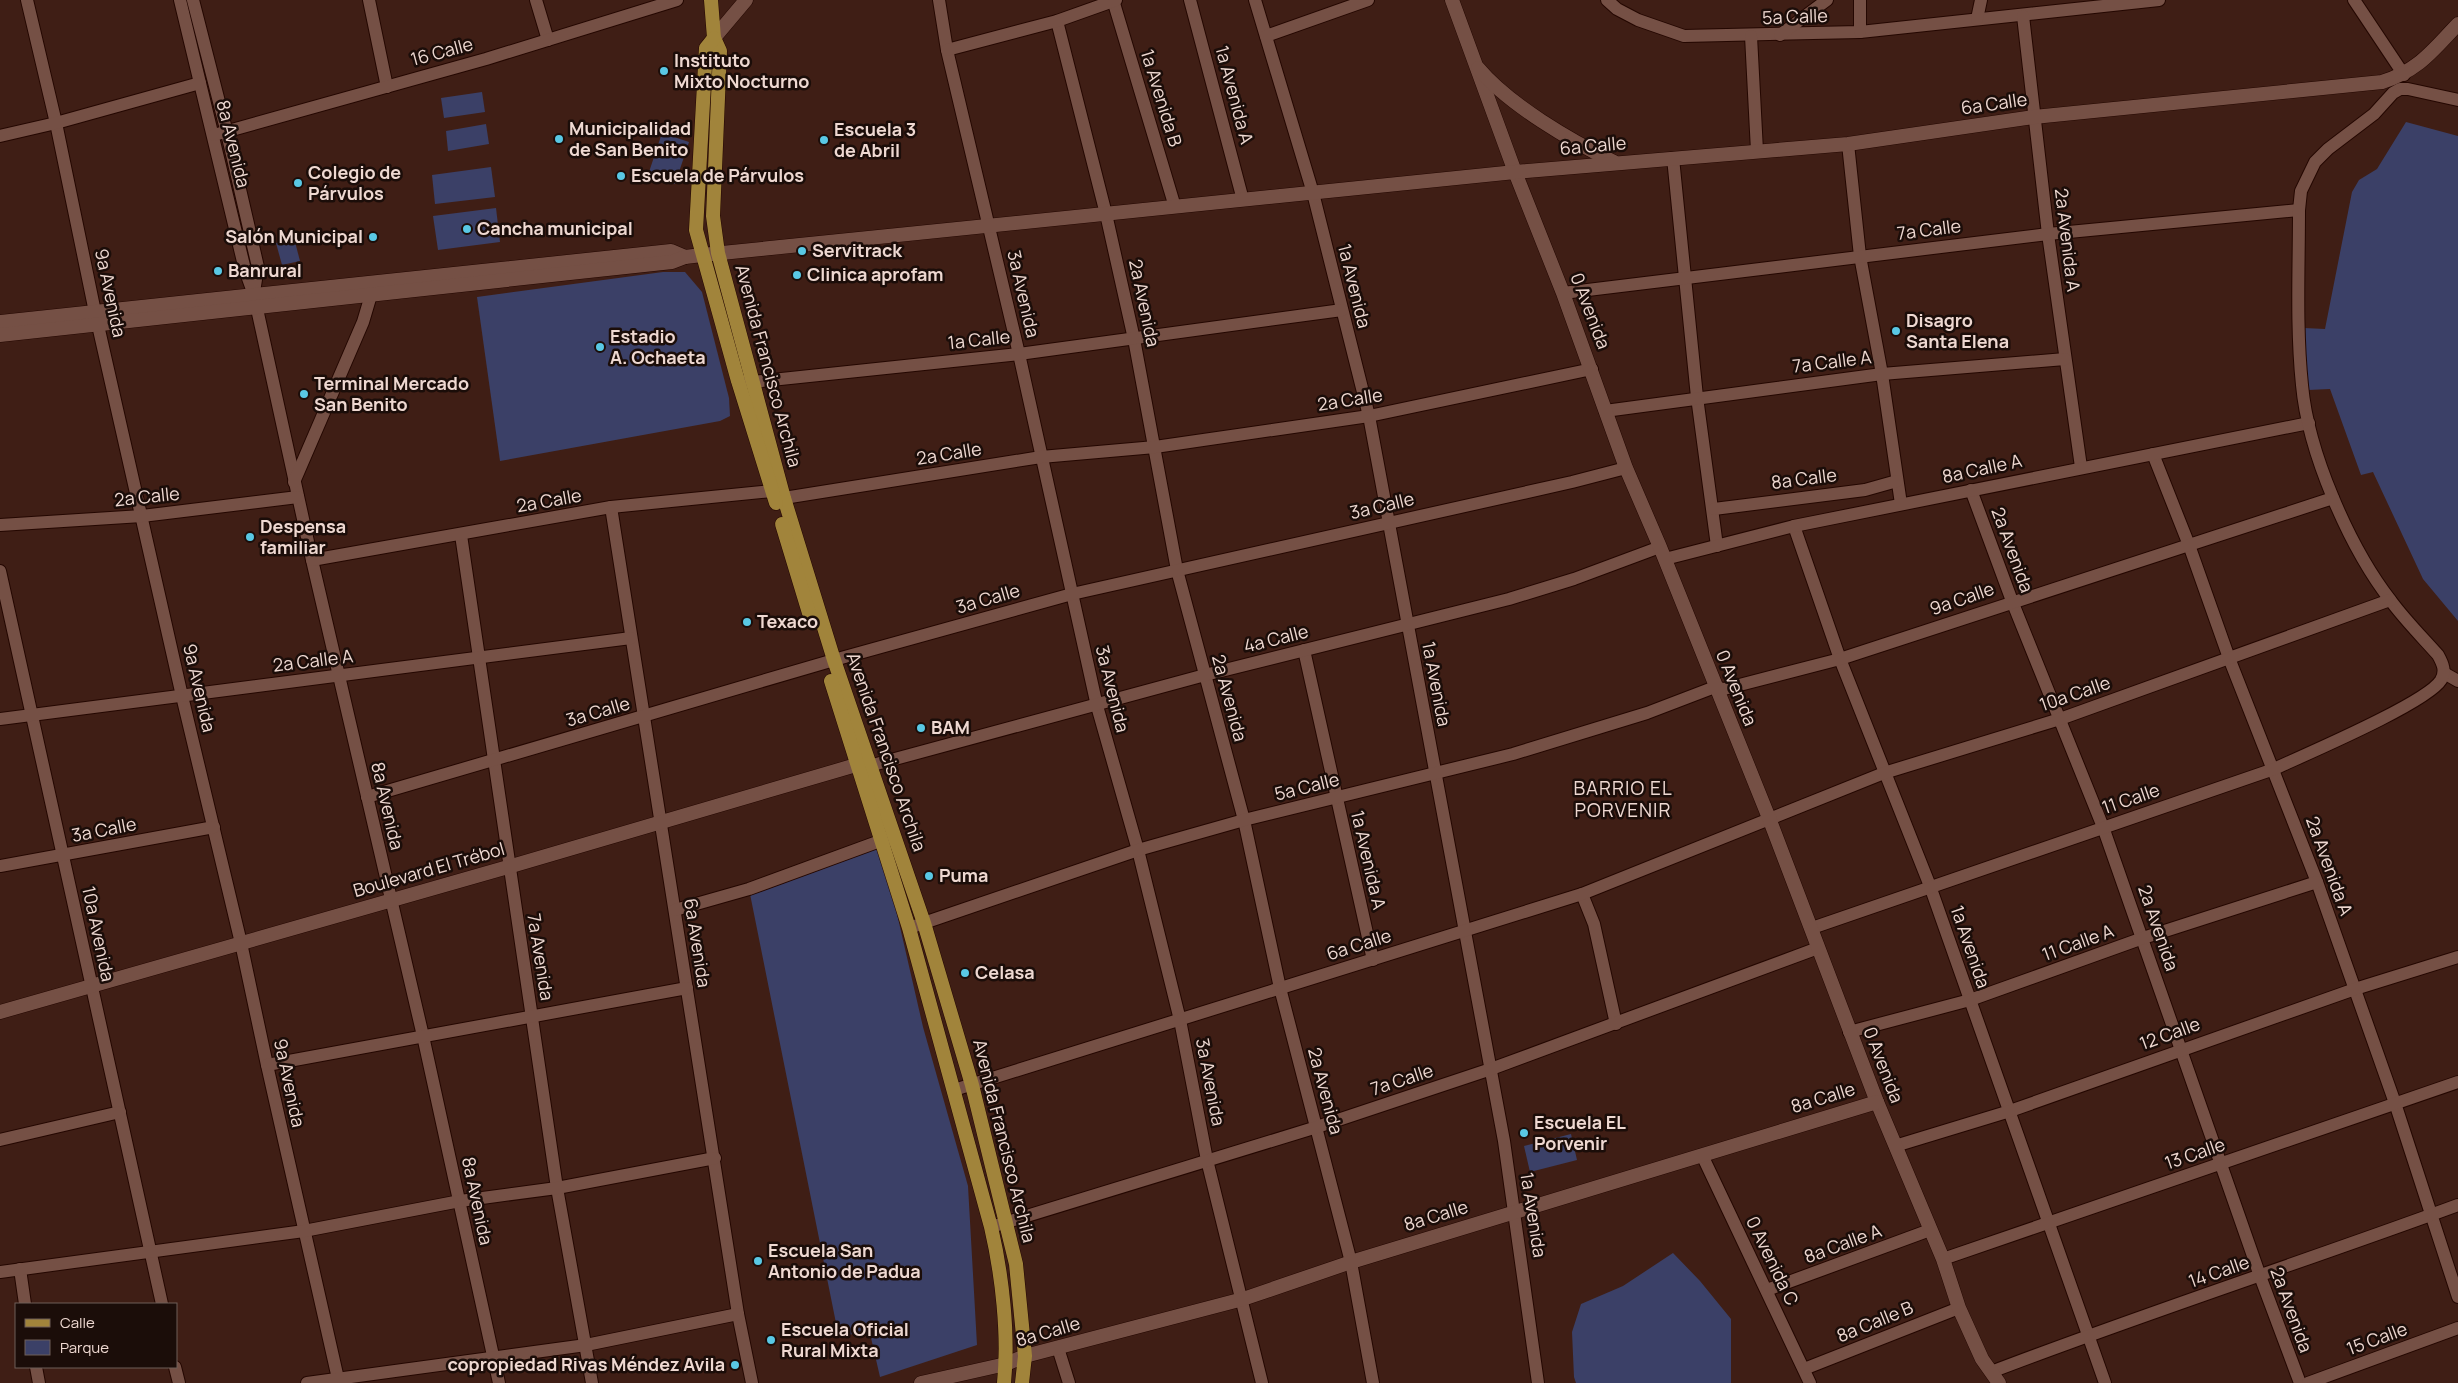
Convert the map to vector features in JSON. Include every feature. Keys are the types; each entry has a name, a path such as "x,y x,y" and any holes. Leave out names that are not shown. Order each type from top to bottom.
{"main road":[{"name":"Avenida Francisco Archila","path":"711,0 714,38 720,51 713,216 718,253 753,382 778,495"},
{"name":"Avenida Francisco Archila","path":"714,38 706,48 696,230 738,381 778,495 862,766 880,840 909,928 991,1227 1000,1262 1006,1364 1004,1383"},
{"name":"Avenida Francisco Archila","path":"862,766 896,835 972,1085 1016,1264 1025,1356 1022,1383"}],"street":[{"name":"9a Avenida","path":"27,0 56,123 97,318 182,696 242,942 267,1065 338,1381"},
{"name":"8a Avenida","path":"180,0 245,270 255,301 294,482 423,1036 499,1383"},
{"name":"8a Avenida","path":"193,0 227,133 258,267 255,301"},
{"path":"369,0 387,87"},
{"path":"536,0 548,40"},
{"name":"16 Calle","path":"214,135 227,133 387,87 678,0"},
{"path":"714,38 746,0"},
{"name":"3a Avenida","path":"939,0 947,50 1019,354 1097,706 1138,850 1180,1020 1207,1160 1262,1383"},
{"path":"947,50 1057,21 1114,0"},
{"name":"1a Avenida B","path":"1114,0 1175,207"},
{"name":"1a Avenida A","path":"1190,0 1243,200"},
{"name":"1a Avenida","path":"1255,0 1312,193 1369,416 1491,1069 1515,1212 1538,1383"},
{"path":"1266,36 1368,0"},
{"name":"0 Avenida","path":"1452,0 1515,172 1592,369 1626,468 1663,553 1769,818 1877,1102 1943,1259 1960,1308 1982,1359 1995,1377"},
{"name":"5a Calle","path":"1607,0 1617,9 1638,20 1684,36 1751,36 1860,32 1977,19 2023,16 2084,3 2159,0"},
{"path":"1780,35 1827,0"},
{"path":"1860,0 1860,32"},
{"path":"1977,19 1981,0"},
{"path":"2354,0 2404,75"},
{"name":"2a Avenida A","path":"2023,16 2048,234 2082,467"},
{"name":"2a Avenida","path":"1057,21 1106,214 1134,340 1177,570 1244,820 1280,988 1351,1262 1373,1383"},
{"name":"6a Calle","path":"685,257 1515,172 1848,144 2034,117 2382,82 2404,75 2422,61 2458,24"},
{"path":"1751,36 1757,151"},
{"path":"1478,68 1491,84 1574,142 1615,163"},
{"path":"0,136 56,123 200,83"},
{"path":"2458,100 2408,89 2394,92 2374,114 2328,149 2315,162 2301,191 2299,210 2302,386 2309,423 2333,498 2357,548 2390,600 2438,655 2443,664 2444,673 2458,681"},
{"path":"1848,144 1860,256 1882,374 1901,504"},
{"path":"1673,158 1687,278 1697,397 1714,509 1717,546"},
{"name":"7a Calle","path":"1563,293 2048,234 2299,210"},
{"path":"0,322 97,318 671,251 685,257"},
{"path":"255,301 371,294 672,262 685,257"},
{"path":"294,482 363,322 371,294"},
{"name":"1a Calle","path":"738,381 753,382 1019,354 1134,340 1342,310"},
{"path":"0,335 97,318"},
{"name":"7a Calle A","path":"1605,411 1697,397 1882,374 2065,359"},
{"name":"2a Calle","path":"312,560 611,508 778,495 1041,457 1155,447 1369,416 1592,369"},
{"name":"8a Calle A","path":"1663,553 1717,546 1794,526 2309,423"},
{"name":"2a Avenida A","path":"2153,454 2189,545 2229,658 2317,882 2394,1103 2458,1297"},
{"name":"3a Calle","path":"367,797 830,662 1072,594 1572,482 1626,468"},
{"name":"8a Calle","path":"1714,509 1865,490 1897,481"},
{"name":"2a Avenida","path":"1971,490 2012,601 2103,827 2260,1276 2300,1383"},
{"name":"2a Calle","path":"0,525 142,516 298,497"},
{"name":"9a Calle","path":"1715,687 1724,689 1840,659 2012,601 2333,498"},
{"name":"6a Avenida","path":"611,508 715,1158 738,1314 752,1383"},
{"name":"1a Avenida","path":"1794,526 1840,659 1930,886 2010,1111 2047,1223 2105,1383"},
{"name":"7a Avenida","path":"461,535 508,867 557,1188 592,1383"},
{"name":"4a Calle","path":"862,766 1097,706 1304,650 1407,625 1663,553"},
{"name":"10a Avenida","path":"0,571 162,1303"},
{"name":"10a Calle","path":"1769,818 1884,773 2060,719 2390,600"},
{"name":"2a Calle A","path":"0,719 631,638"},
{"name":"1a Avenida A","path":"1304,650 1372,960"},
{"name":"11 Calle","path":"1812,928 2274,769 2343,738 2435,688 2444,673"},
{"name":"5a Calle","path":"909,928 1138,850 1244,820 1513,754 1647,713 1715,687"},
{"name":"Boulevard El Trébol","path":"0,1012 508,867 660,821 862,766"},
{"name":"6a Calle","path":"954,1090 1582,894 1769,818"},
{"name":"3a Calle","path":"0,866 214,827"},
{"path":"674,910 749,890 896,835"},
{"name":"11 Calle A","path":"1850,1032 1970,1000 2143,938 2317,882"},
{"path":"1582,894 1594,924 1616,1024"},
{"name":"7a Calle","path":"991,1227 1006,1224 1317,1126 1491,1069 1818,948"},
{"name":"12 Calle","path":"1895,1146 2010,1111 2355,989 2458,957"},
{"path":"267,1065 687,988"},
{"name":"13 Calle","path":"1943,1259 2458,1082"},
{"name":"8a Calle","path":"921,1383 1006,1364 1025,1356 1242,1299 1351,1262 1877,1102"},
{"path":"0,1140 120,1112"},
{"name":"0 Avenida C","path":"1702,1155 1810,1383"},
{"path":"0,1272 304,1231 460,1201 557,1188 715,1158"},
{"name":"14 Calle","path":"1995,1377 2088,1335 2458,1205"},
{"name":"8a Calle A","path":"1767,1290 1930,1230"},
{"path":"20,1269 26,1303"},
{"name":"8a Calle B","path":"1804,1369 1960,1308"},
{"path":"307,1383 338,1381 586,1345 738,1314"},
{"name":"15 Calle","path":"2308,1383 2458,1328"},
{"path":"1058,1348 1069,1383"},
{"path":"36,1368 38,1383"},
{"path":"176,1368 179,1383"}],"green space":[{"path":"482,92 485,112 444,118 441,98"},
{"path":"2406,122 2458,136 2458,621 2423,579 2373,472 2361,475 2330,389 2308,390 2304,328 2325,329 2352,192 2359,180 2377,169"},
{"path":"486,124 489,144 448,151 446,131"},
{"path":"662,133 689,142 675,184 648,175"},
{"path":"491,167 495,197 435,204 432,175"},
{"name":"Cancha municipal","path":"496,208 500,242 438,250 433,216"},
{"path":"294,238 300,261 282,265 276,243"},
{"name":"Estadio A. Ochaeta","path":"663,272 685,272 702,292 729,398 730,416 720,421 500,461 477,297"},
{"path":"880,840 923,1027 968,1186 977,1345 880,1377 869,1329 839,1338 749,889"},
{"path":"1571,1134 1577,1160 1530,1172 1524,1146"},
{"path":"1673,1253 1700,1281 1731,1319 1731,1383 1576,1383 1574,1377 1572,1332 1581,1304 1623,1286"}],"place":[{"name":"Instituto Mixto Nocturno","path":"664,71"},
{"name":"Municipalidad de San Benito","path":"559,139"},
{"name":"Escuela 3 de Abril","path":"824,140"},
{"name":"Escuela de Párvulos","path":"621,176"},
{"name":"Colegio de Párvulos","path":"298,183"},
{"name":"Cancha municipal","path":"467,229"},
{"name":"Salón Municipal","path":"373,237"},
{"name":"Servitrack","path":"802,251"},
{"name":"Banrural","path":"218,271"},
{"name":"Clinica aprofam","path":"797,275"},
{"name":"Disagro Santa Elena","path":"1896,331"},
{"name":"Estadio A. Ochaeta","path":"600,347"},
{"name":"Terminal Mercado San Benito","path":"304,394"},
{"name":"Despensa familiar","path":"250,537"},
{"name":"Texaco","path":"747,622"},
{"name":"BAM","path":"921,728"},
{"name":"Puma","path":"929,876"},
{"name":"Celasa","path":"965,973"},
{"name":"Escuela EL Porvenir","path":"1524,1133"},
{"name":"Escuela San Antonio de Padua","path":"758,1261"},
{"name":"Escuela Oficial Rural Mixta","path":"771,1340"},
{"name":"copropiedad Rivas Méndez Avila","path":"735,1365"}],"district":[{"name":"BARRIO EL PORVENIR","path":"1623,799"}]}
